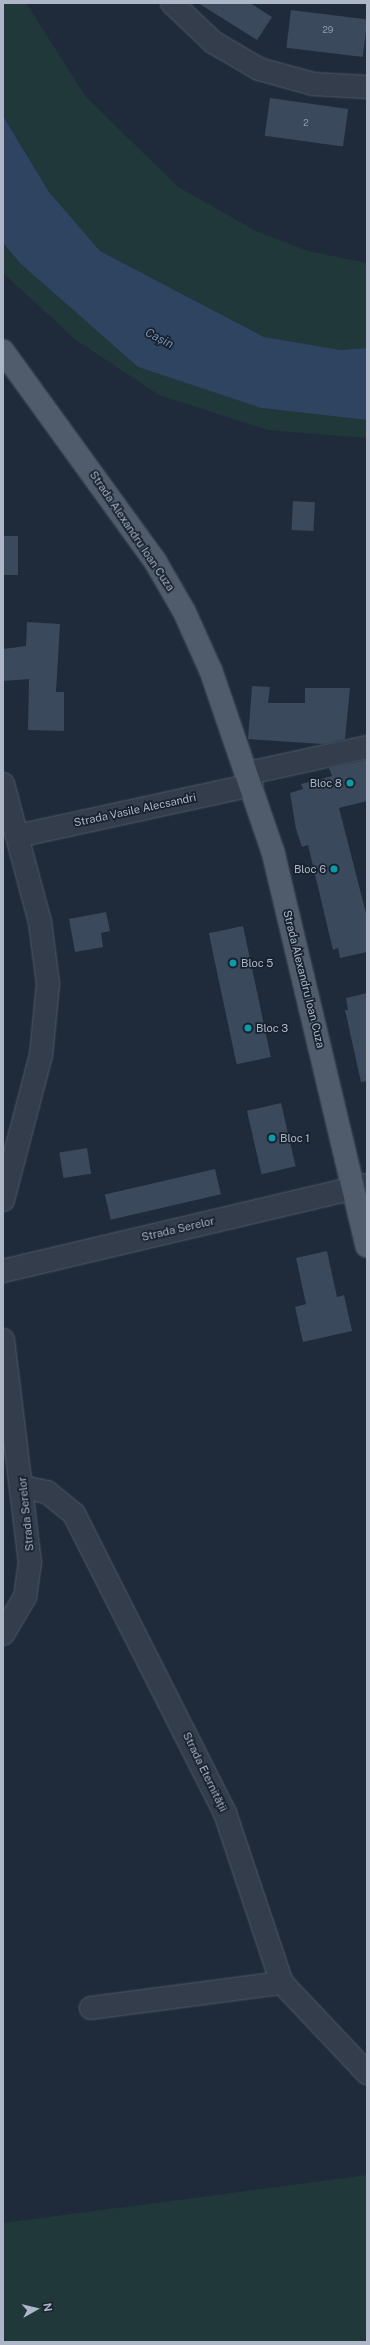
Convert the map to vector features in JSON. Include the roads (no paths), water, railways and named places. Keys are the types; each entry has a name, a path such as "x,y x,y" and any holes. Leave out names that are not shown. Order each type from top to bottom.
{"main road":[{"name":"Strada Alexandru Ioan Cuza","path":"3,351 173,591 211,671 251,779 281,883 360,1186 367,1246"}],"street":[{"path":"172,3 213,42 259,69 308,83 367,87"},
{"path":"251,779 367,747"},
{"name":"Strada Vasile Alecsandri","path":"18,836 251,779"},
{"path":"3,784 40,922 47,1008 42,1055 3,1200"},
{"name":"Strada Serelor","path":"3,1271 360,1186"},
{"name":"Strada Serelor","path":"3,1340 23,1487 29,1581 19,1611 3,1634"},
{"name":"Strada Eternității","path":"23,1487 40,1489 57,1498 78,1522 225,1813 282,1983 367,2073"},
{"path":"91,2008 282,1983"}],"water":[{"name":"Cașin","path":"3,116 49,192 100,251 264,337 341,350 367,348 367,420 261,408 138,367 21,264 3,243"}],"place":[{"name":"Bloc 8","path":"350,783"},
{"name":"Bloc 6","path":"334,869"},
{"name":"Bloc 5","path":"233,963"},
{"name":"Bloc 3","path":"248,1028"},
{"name":"Bloc 1","path":"272,1138"}]}
